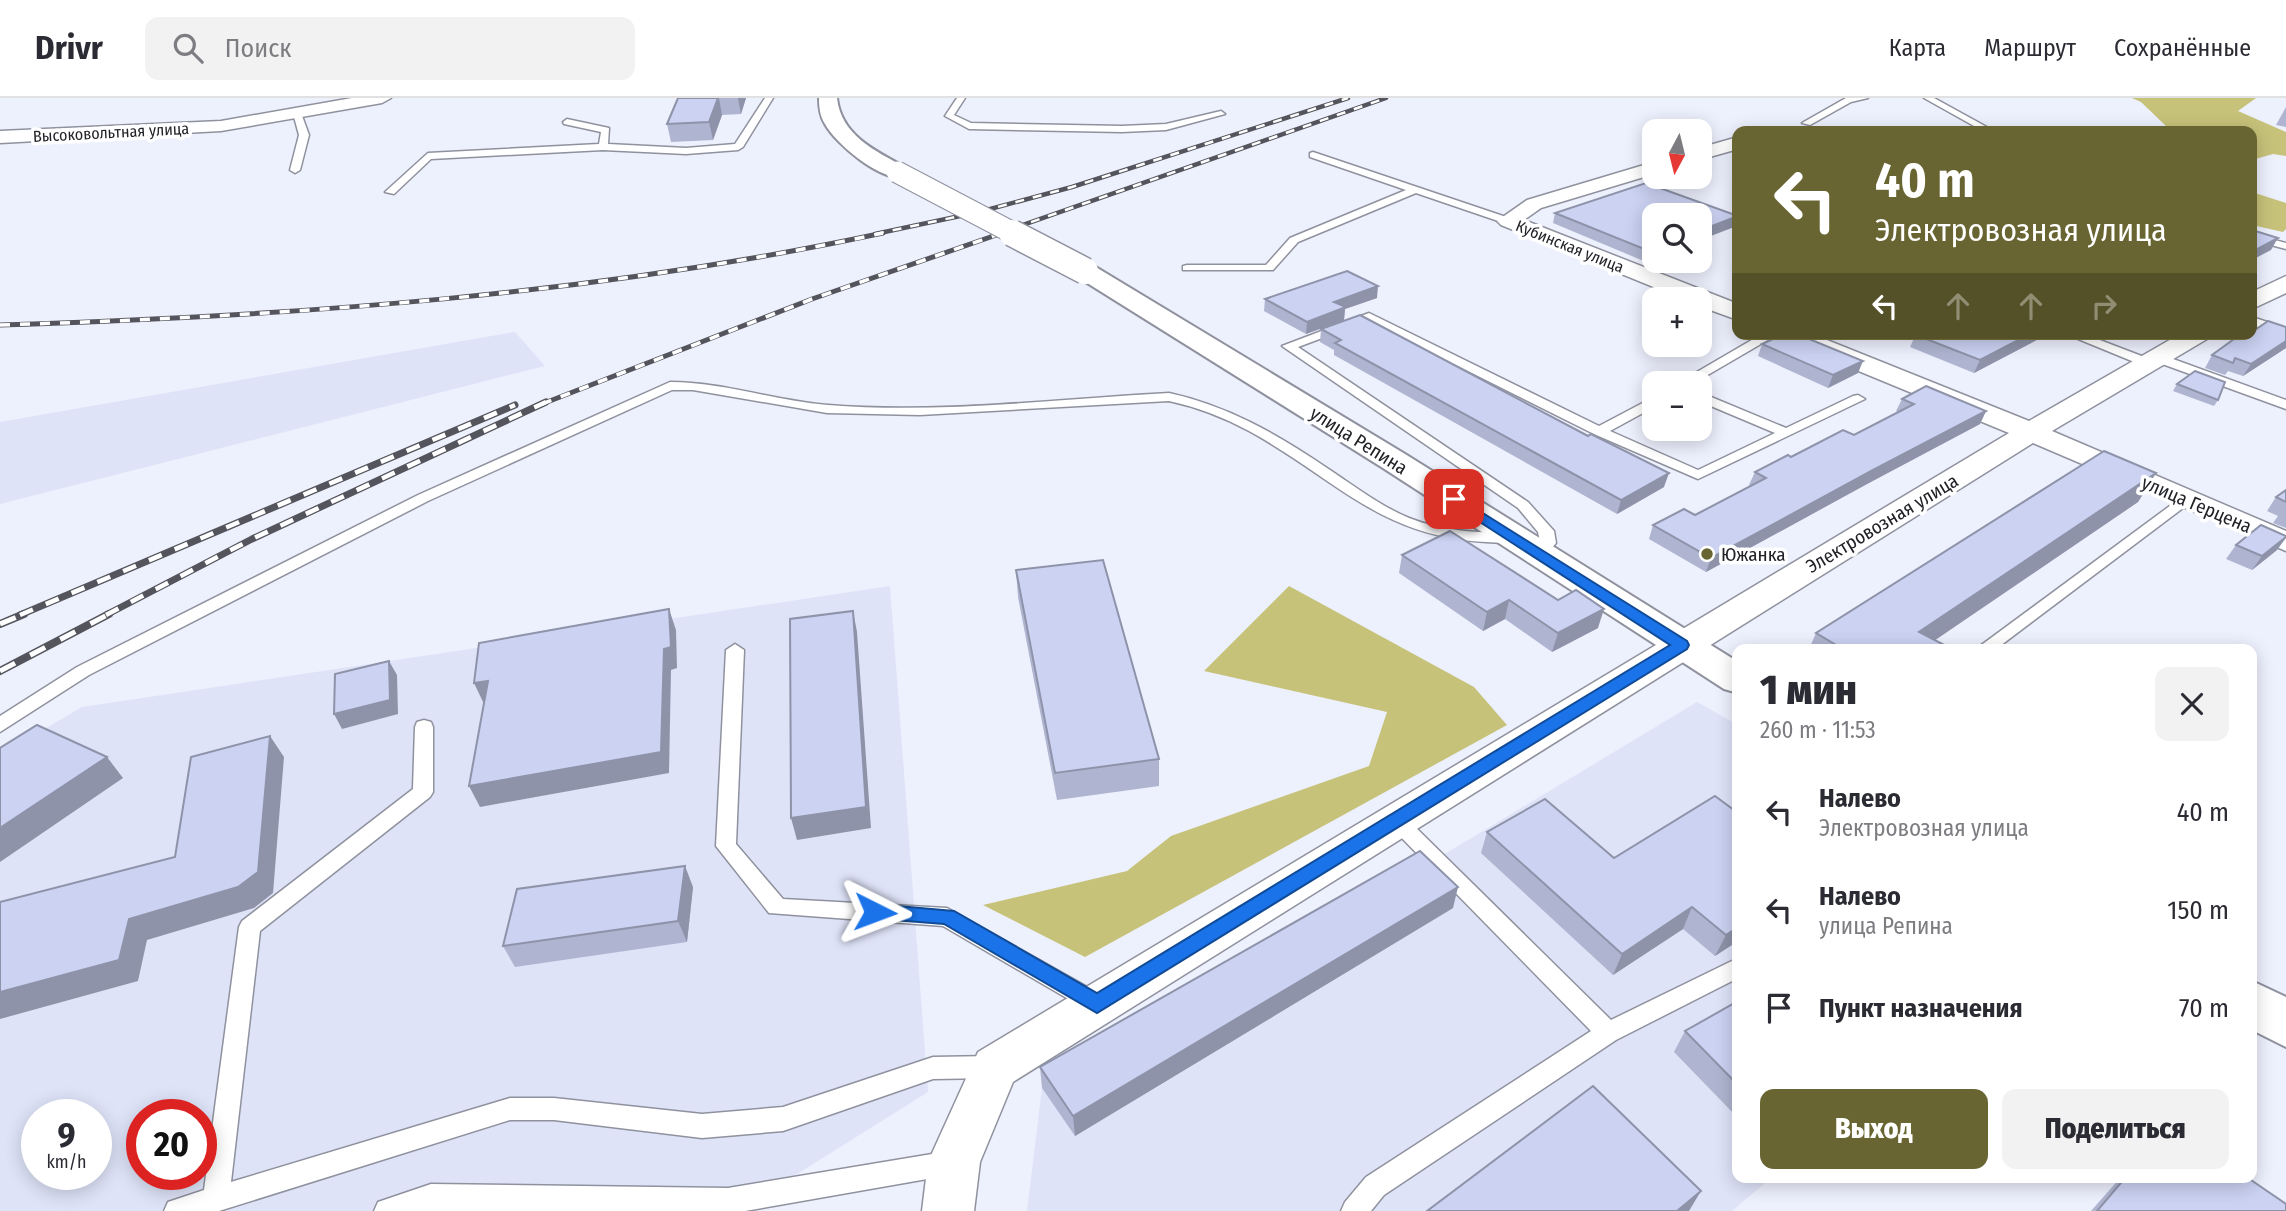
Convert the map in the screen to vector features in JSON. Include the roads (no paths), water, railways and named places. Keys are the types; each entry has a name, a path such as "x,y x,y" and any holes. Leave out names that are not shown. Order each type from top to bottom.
{"main road":[{"name":"улица Репина","path":"828,98 827,107 833,122 846,139 897,172 1085,271 1732,676"},
{"path":"2257,1006 2286,1024"}],"street":[{"name":"Высоковольтная улица","path":"0,137 221,126 382,98"},
{"path":"1712,151 1732,145"},
{"name":"Кубинская улица","path":"1508,221 1534,204 1642,172"},
{"name":"Кубинская улица","path":"1508,221 1732,311"},
{"path":"2257,299 2286,283"},
{"path":"1805,340 2031,432"},
{"name":"Электровозная улица","path":"995,1067 1681,645 2188,340"},
{"name":"улица Герцена","path":"2031,432 2286,542"},
{"path":"948,1211 954,1163 995,1067"}],"lane":[{"path":"390,192 428,156 603,146 686,150 738,147 769,98"},
{"path":"961,98 949,116 969,126 1166,127 1221,114"},
{"path":"1807,123 1849,100 1864,98"},
{"path":"1928,98 1980,126"},
{"path":"1918,99 1941,98"},
{"path":"295,170 304,135 297,113"},
{"path":"567,122 606,130 603,146"},
{"path":"1313,155 1508,221"},
{"path":"1187,268 1269,268 1294,240 1415,190"},
{"path":"2257,238 2286,246"},
{"path":"0,725 83,671 423,498 670,386 693,386 827,409 920,411 1170,397 1195,400 1226,412 1392,515 1432,529 1526,546 1548,543 1546,531 1523,505 1288,346 1369,317 1599,431 1698,475 1858,399"},
{"path":"2257,323 2286,332"},
{"path":"1706,371 1761,340"},
{"path":"2091,340 2286,405"},
{"path":"1712,401 1787,433"},
{"path":"1599,431 1642,408"},
{"path":"1992,644 2186,499"},
{"path":"735,650 726,846 778,907 947,916 1097,1004"},
{"path":"216,1199 250,927 422,792 424,727"},
{"path":"1396,820 1608,1032"},
{"path":"1354,1211 1374,1186 1608,1032 1732,970"},
{"path":"177,1211 510,1109 554,1110 702,1126 783,1119 933,1068 995,1067"},
{"path":"387,1211 431,1197 728,1201 954,1163"}],"railway":[{"path":"875,234 979,212 1072,187 1348,98"},
{"path":"997,234 1386,98"},
{"path":"0,325 222,316 444,299 664,272 883,233"},
{"path":"542,404 812,299 1002,233"},
{"path":"106,615 252,539 546,402"},
{"path":"20,615 515,405"},
{"path":"0,624 24,614"},
{"path":"0,671 109,614"}],"place":[{"name":"Южанка","path":"1707,554"}]}
